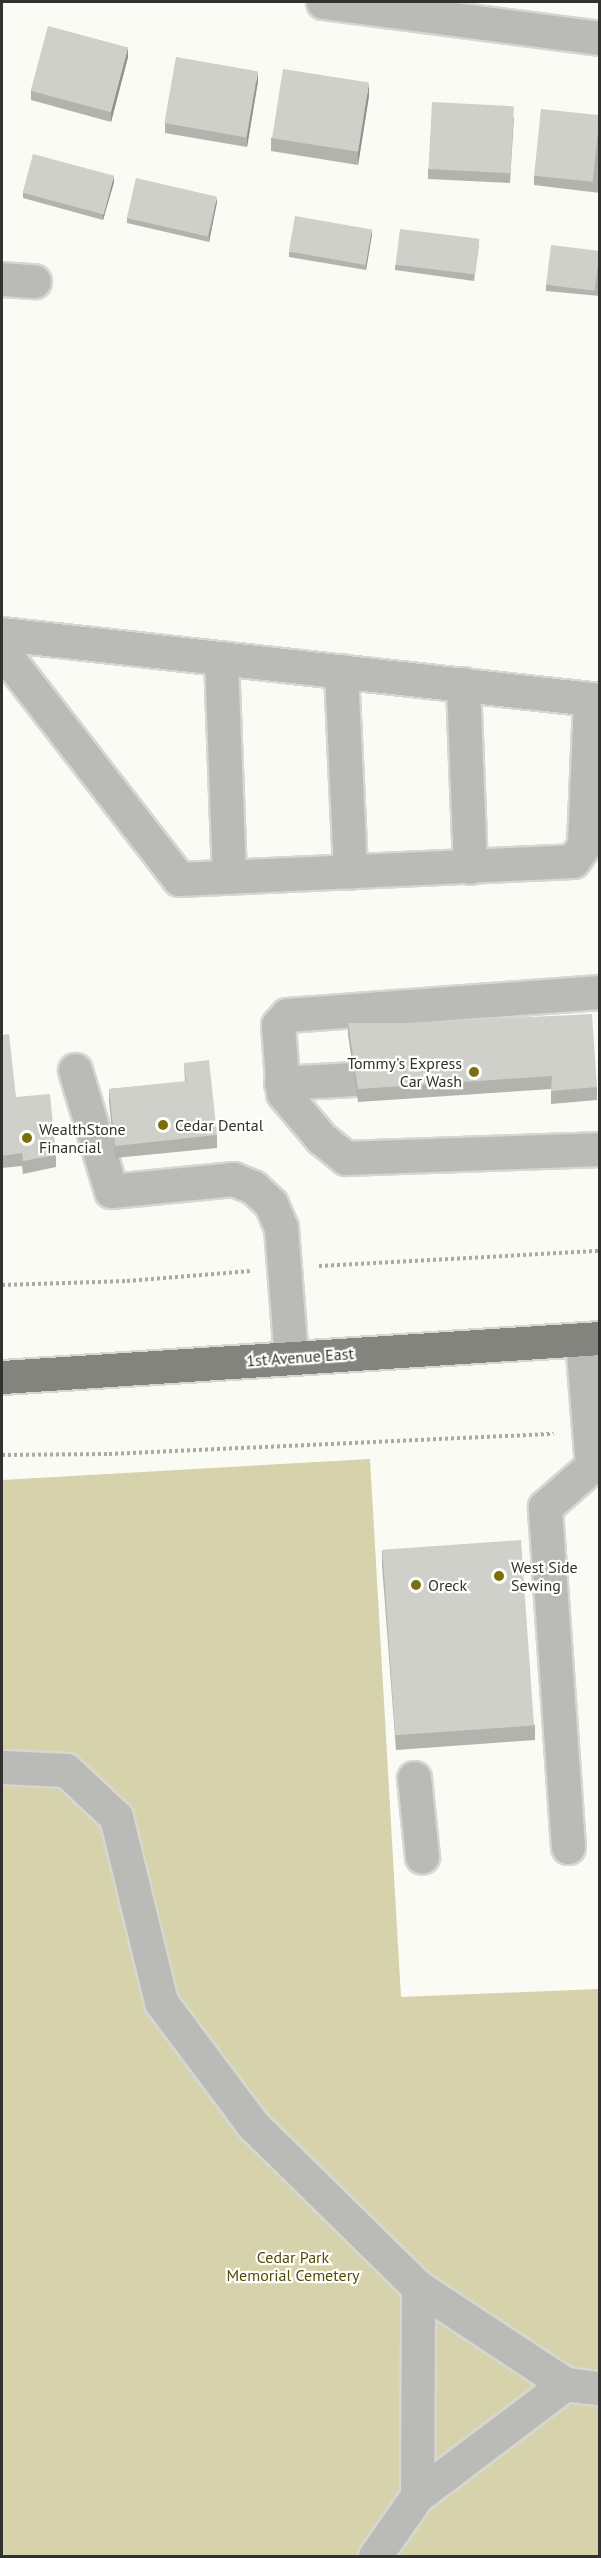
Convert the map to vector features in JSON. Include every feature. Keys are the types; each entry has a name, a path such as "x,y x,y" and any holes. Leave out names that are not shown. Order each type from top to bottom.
{"main road":[{"name":"1st Avenue East","path":"2,1377 595,1338"}],"street":[{"path":"323,2 600,38"},
{"path":"2,279 34,281"},
{"path":"2,634 221,658 595,699 584,845 573,861 179,879 10,661 2,634"},
{"path":"221,658 229,877"},
{"path":"341,671 351,872"},
{"path":"462,684 470,867"},
{"path":"600,992 287,1015 278,1025 283,1093 321,1138 346,1158 600,1149"},
{"path":"75,1070 111,1191 233,1179 253,1187 271,1204 281,1228 291,1358"},
{"path":"281,1083 354,1079"},
{"path":"568,1847 544,1507 596,1467 589,1432 595,1338"},
{"path":"2,1767 66,1770 116,1817 161,2002 253,2125 418,2287 565,2384 600,2388"},
{"path":"414,1778 422,1857"},
{"path":"417,2496 418,2287"},
{"path":"375,2556 417,2496 565,2384"}],"path":[{"path":"2,1455 388,1444 589,1432"}],"green space":[{"name":"Cedar Park Memorial Cemetery","path":"370,1459 401,1997 599,1989 599,2556 2,2556 2,1480"}],"building":[{"path":"48,26 128,47 111,112 31,91"},
{"path":"176,57 258,71 246,137 164,123"},
{"path":"283,69 369,83 358,152 272,138"},
{"path":"432,102 514,106 510,173 428,169"},
{"path":"541,109 600,115 593,182 534,176"},
{"path":"33,154 114,176 104,214 23,193"},
{"path":"136,178 217,197 208,237 127,218"},
{"path":"295,216 372,230 366,265 289,251"},
{"path":"400,229 479,239 475,274 396,265"},
{"path":"551,245 600,251 595,291 546,285"},
{"name":"Tommy's Express Car Wash","path":"592,1014 597,1087 551,1091 552,1076 358,1089 348,1023 405,1023"},
{"name":"WealthStone Financial","path":"9,1034 16,1097 50,1094 56,1155 23,1161 22,1153 2,1156 2,1035"},
{"name":"Cedar Dental","path":"209,1060 217,1135 115,1146 109,1089 186,1081 184,1063"},
{"path":"521,1540 534,1726 395,1735 382,1550"}],"place":[{"name":"Tommy's Express Car Wash","path":"474,1072"},
{"name":"Cedar Dental","path":"163,1125"},
{"name":"WealthStone Financial","path":"27,1138"},
{"name":"West Side Sewing","path":"499,1576"},
{"name":"Oreck","path":"416,1585"}]}
